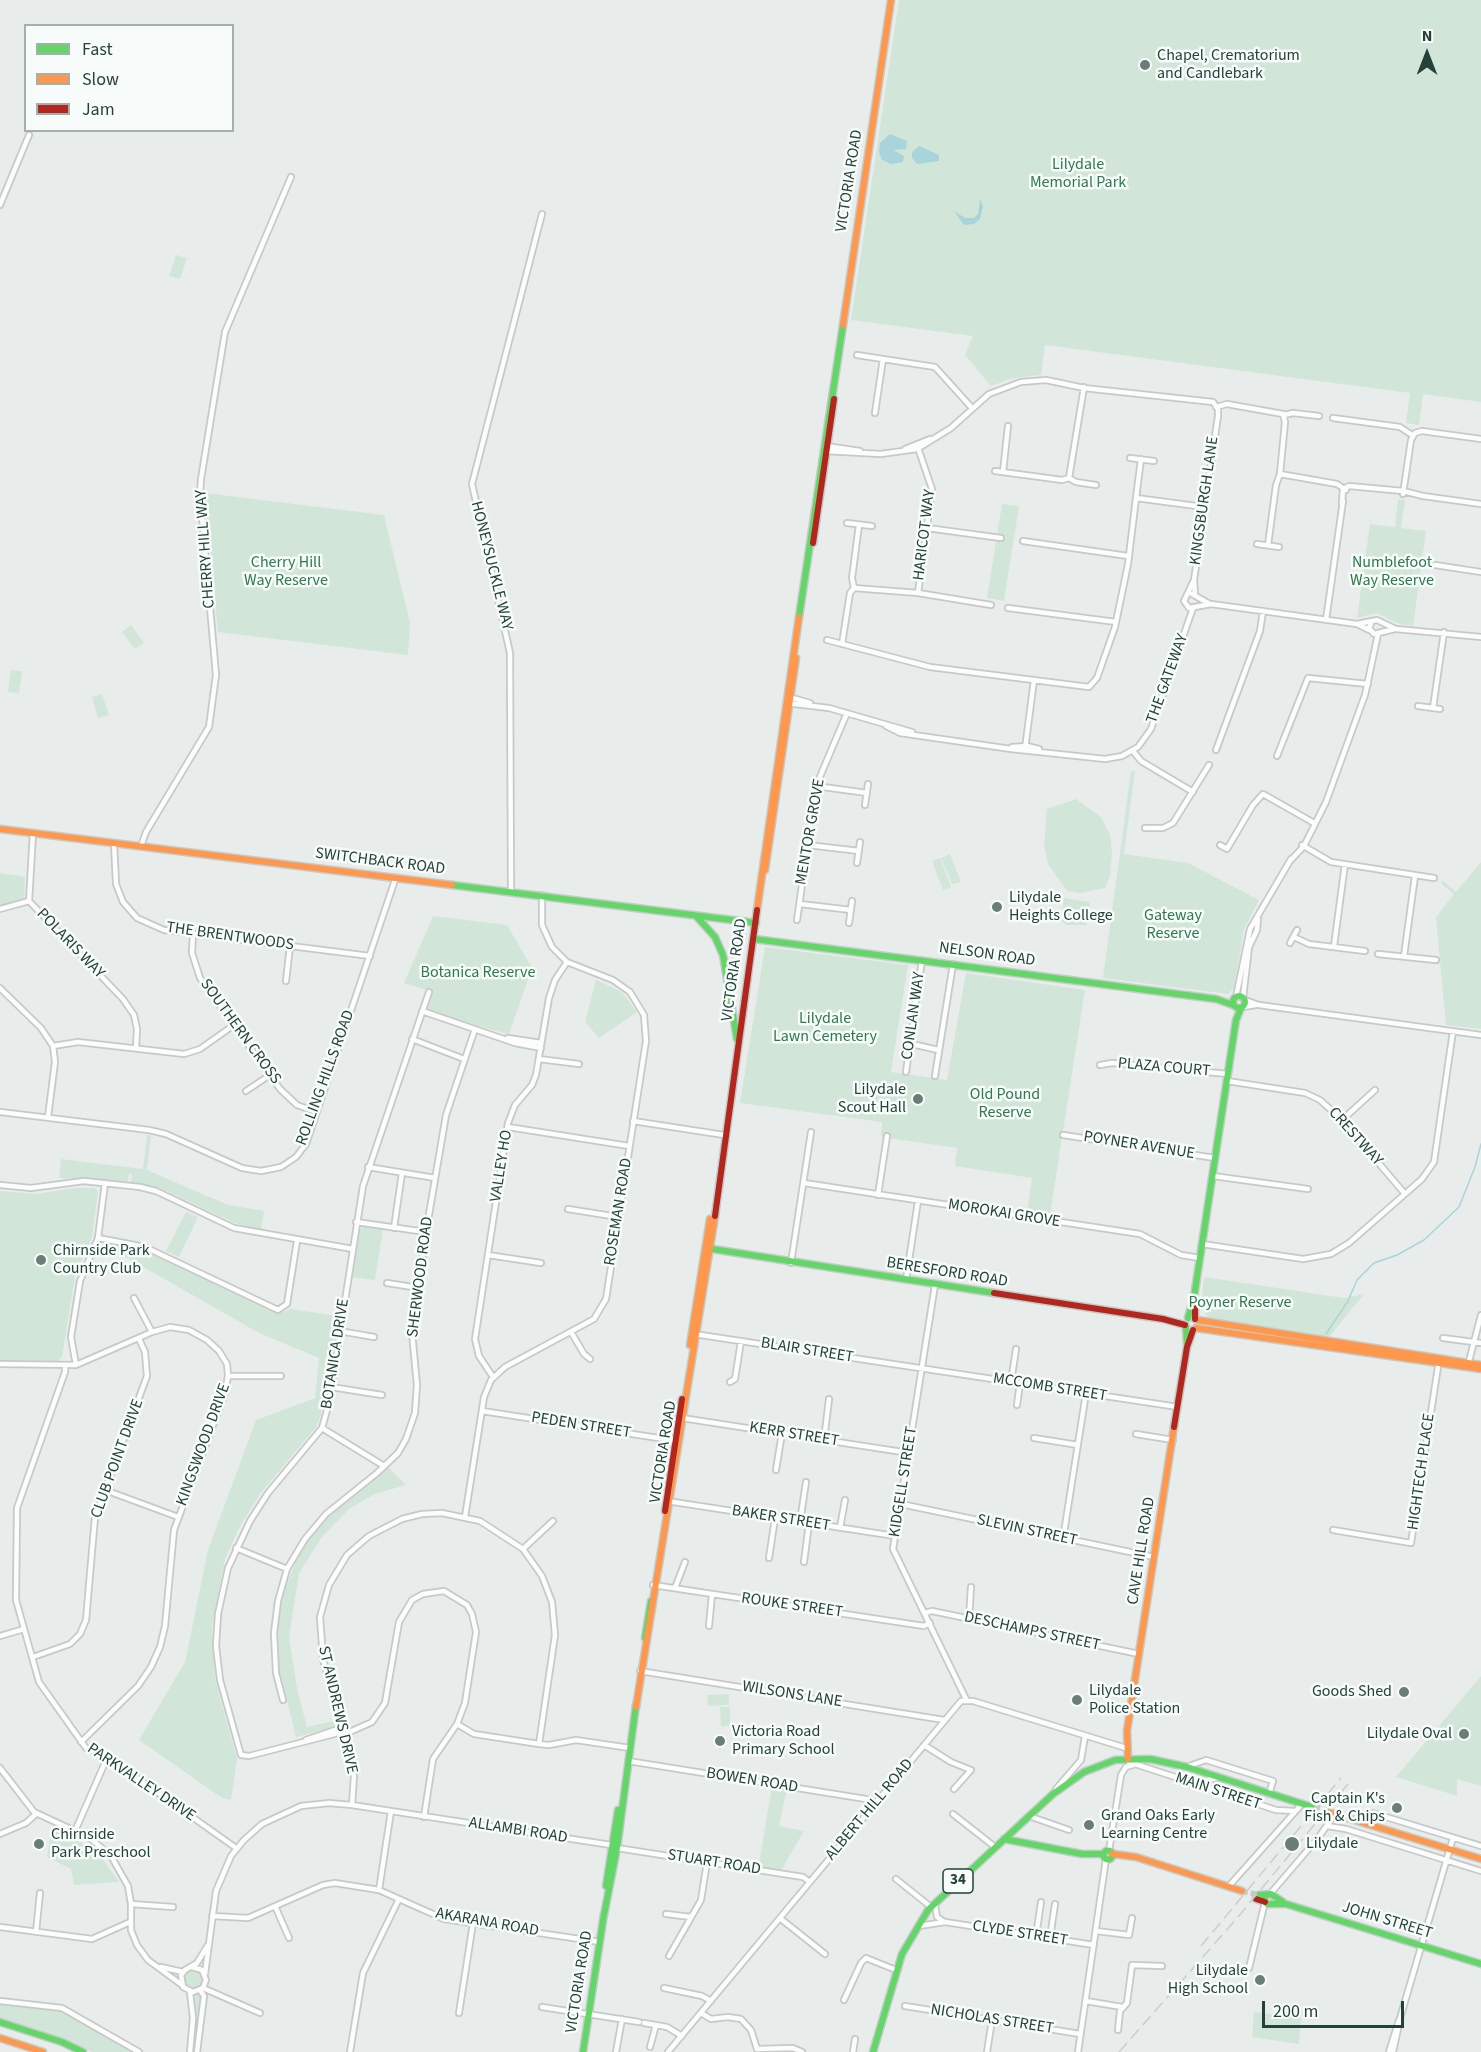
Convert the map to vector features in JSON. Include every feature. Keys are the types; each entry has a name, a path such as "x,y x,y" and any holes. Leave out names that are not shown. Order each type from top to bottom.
{"main road":[{"name":"VICTORIA ROAD","path":"583,2052 715,1201 891,0"},
{"name":"SWITCHBACK ROAD","path":"0,828 756,923"},
{"path":"695,915 715,938 723,955 738,1046"},
{"name":"NELSON ROAD","path":"754,939 1239,1002"},
{"name":"CAVE HILL ROAD","path":"1128,1759 1126,1748 1139,1654 1239,1002"},
{"name":"BERESFORD ROAD","path":"707,1250 1439,1361 1481,1365"},
{"name":"BERESFORD ROAD","path":"1468,1365 1481,1369"},
{"name":"34","path":"873,2052 896,1970 916,1927 933,1904 1053,1794 1084,1772 1115,1760 1153,1759 1187,1767 1312,1807"},
{"path":"1332,1813 1481,1859"},
{"path":"1004,1839 1017,1844 1082,1854 1136,1857 1241,1892"},
{"name":"JOHN STREET","path":"1266,1899 1481,1964"},
{"path":"0,2022 62,2042 83,2052"},
{"path":"0,2038 43,2052"}],"street":[{"path":"0,205 29,135"},
{"name":"CHERRY HILL WAY","path":"141,846 146,832 209,726 216,675 200,494 202,468 225,332 291,177"},
{"name":"HONEYSUCKLE WAY","path":"510,891 510,653 472,484 542,214"},
{"path":"858,355 935,367 972,408"},
{"path":"875,413 883,358"},
{"path":"826,449 875,454 918,447 938,437 989,394 1012,384 1038,380 1205,402 1216,408 1231,406 1284,415 1293,413 1319,416"},
{"path":"1069,478 1083,386"},
{"path":"869,402 877,403"},
{"name":"KINGSBURGH LANE","path":"1187,607 1184,600 1194,580 1216,408"},
{"path":"1268,545 1276,485 1280,474 1284,415"},
{"path":"1333,418 1401,428 1413,435"},
{"path":"1003,472 1008,426"},
{"path":"1413,435 1422,431 1481,439"},
{"path":"1000,433 1008,433"},
{"path":"1403,492 1413,435"},
{"name":"HARICOT WAY","path":"854,588 918,593 932,489 918,447"},
{"path":"1130,458 1154,461"},
{"path":"827,640 922,665 1034,682 1083,687 1092,685 1116,622 1126,571 1141,459"},
{"path":"995,471 1062,480 1069,478 1076,482 1096,485"},
{"path":"1280,474 1332,484 1344,489 1355,487 1403,492 1481,504"},
{"path":"1326,620 1344,489"},
{"path":"1136,498 1204,507"},
{"path":"847,523 872,526"},
{"path":"842,644 850,593 854,588 852,578 859,525"},
{"path":"927,528 1001,538"},
{"path":"984,536 985,528"},
{"path":"1042,544 1043,536"},
{"path":"1023,541 1127,555"},
{"path":"1257,544 1279,547"},
{"path":"1447,567 1448,559"},
{"path":"1435,565 1481,572"},
{"name":"KINGSBURGH LANE","path":"1194,580 1196,596 1194,607"},
{"path":"918,593 991,605"},
{"path":"1188,595 1196,596 1211,604"},
{"path":"971,610 972,602"},
{"path":"1187,607 1211,604 1357,624 1379,620 1396,629 1481,637"},
{"name":"THE GATEWAY","path":"1187,607 1188,622"},
{"name":"THE GATEWAY","path":"1132,751 1145,739 1151,729 1194,607"},
{"path":"1008,608 1116,622"},
{"path":"1025,617 1026,610"},
{"path":"1216,750 1260,631 1263,611"},
{"path":"1239,1002 1245,944 1250,929 1258,919 1290,861 1302,846 1312,822 1322,810 1368,684 1373,646 1370,631 1372,621"},
{"path":"1357,624 1380,633 1396,629"},
{"path":"1373,646 1383,624"},
{"path":"1433,708 1444,632"},
{"path":"1277,756 1308,678 1368,684"},
{"path":"1025,747 1034,682"},
{"path":"788,700 847,713 914,733 1006,747 1025,747 1105,759 1122,756 1132,751 1141,761 1193,792"},
{"path":"1418,706 1440,709"},
{"name":"MENTOR GROVE","path":"797,920 816,786 837,743 847,713"},
{"path":"1216,731 1222,733"},
{"path":"1273,747 1280,750"},
{"path":"1145,828 1166,828 1173,823 1209,765"},
{"path":"865,805 868,784"},
{"path":"816,786 867,793"},
{"path":"1227,849 1261,795 1279,801 1312,822"},
{"path":"1154,835 1155,828"},
{"name":"POLARIS WAY","path":"33,833 29,870 29,901 123,999 134,1015 137,1029 136,1047"},
{"path":"857,863 860,842"},
{"name":"THE BRENTWOODS","path":"114,843 116,884 123,902 137,918 164,930 370,956"},
{"path":"808,845 859,851"},
{"path":"1220,845 1233,853"},
{"path":"1302,846 1327,861 1389,869 1434,878"},
{"path":"1334,946 1345,864"},
{"path":"1404,956 1415,876"},
{"name":"ROLLING HILLS ROAD","path":"0,1112 158,1132 242,1168 261,1171 281,1167 296,1156 306,1144 396,877"},
{"name":"ROSEMAN ROAD","path":"493,1377 504,1367 594,1319 606,1299 646,1041 646,1021 641,1008 630,992 620,984 567,962 552,946 545,933 540,913 542,895"},
{"path":"0,909 29,901"},
{"path":"849,923 852,901"},
{"path":"800,904 851,910"},
{"path":"1290,943 1297,930"},
{"name":"SOUTHERN CROSS","path":"193,933 194,967 290,1100 316,1112"},
{"path":"1294,937 1309,944 1365,951"},
{"path":"286,981 290,946"},
{"path":"1378,954 1436,960"},
{"name":"CONLAN WAY","path":"906,1072 919,996 922,960"},
{"name":"VALLEY HO","path":"493,1377 479,1356 475,1339 508,1127 515,1105 534,1080 550,992 567,962"},
{"path":"935,1076 953,964"},
{"path":"0,988 41,1028 53,1046 55,1062 48,1117"},
{"name":"BOTANICA DRIVE","path":"424,1817 433,1759 457,1724 465,1703 475,1622 472,1614 458,1598 444,1591 433,1592 412,1600 402,1615 388,1694 379,1713 361,1729 249,1756 238,1753 220,1680 216,1646 218,1614 224,1583 236,1548 261,1503 322,1428 331,1387 356,1222 368,1167 429,992"},
{"name":"NELSON ROAD","path":"1239,1002 1481,1035"},
{"path":"422,1011 503,1038 541,1045"},
{"path":"53,1046 78,1042 184,1054 200,1049 234,1025"},
{"name":"SHERWOOD ROAD","path":"289,1694 283,1698 276,1673 274,1624 287,1569 305,1539 326,1514 384,1466 406,1439 415,1413 417,1385 412,1337 426,1232 446,1115 475,1029"},
{"path":"1202,1244 1303,1259 1320,1258 1349,1243 1427,1174 1436,1156 1453,1031"},
{"path":"412,1039 464,1059"},
{"path":"912,1044 938,1050"},
{"path":"539,1059 579,1064"},
{"name":"PLAZA COURT","path":"1100,1065 1108,1063 1227,1077"},
{"path":"246,1091 270,1075"},
{"name":"CRESTWAY","path":"1227,1077 1305,1093 1320,1100 1342,1120 1405,1194"},
{"path":"1342,1120 1375,1090"},
{"path":"633,1121 724,1135"},
{"path":"508,1127 629,1146"},
{"path":"791,1263 811,1132"},
{"name":"POYNER AVENUE","path":"1063,1135 1215,1158"},
{"path":"878,1195 887,1136"},
{"path":"368,1167 435,1178"},
{"path":"394,1228 402,1173"},
{"path":"1213,1176 1308,1189"},
{"path":"0,1185 31,1188 84,1181 105,1182 156,1191 234,1228 352,1249"},
{"path":"76,1365 71,1337 80,1281 98,1238 105,1182"},
{"name":"MOROKAI GROVE","path":"804,1183 1140,1234 1181,1255 1200,1258"},
{"path":"906,1280 918,1201"},
{"path":"568,1209 618,1217"},
{"path":"356,1222 426,1232"},
{"path":"98,1238 145,1247 278,1310 286,1304 297,1240"},
{"path":"488,1255 541,1263"},
{"path":"387,1283 419,1288"},
{"name":"KIDGELL STREET","path":"935,1285 894,1553 966,1699"},
{"path":"134,1298 152,1332"},
{"path":"1468,1365 1472,1341 1481,1315"},
{"name":"KINGSWOOD DRIVE","path":"0,1364 76,1365 152,1332 179,1327 199,1335 219,1350 227,1364 228,1376 225,1393 178,1517 172,1539 165,1626 156,1657 130,1695 81,1742"},
{"path":"339,1331 374,1337"},
{"path":"571,1332 584,1354 590,1359"},
{"name":"BLAIR STREET","path":"694,1334 923,1368"},
{"name":"CLUB POINT DRIVE","path":"33,1657 70,1644 86,1620 95,1517 147,1376 145,1352 139,1338"},
{"path":"1443,1338 1481,1343"},
{"path":"730,1382 735,1379 741,1341"},
{"path":"1011,1382 1016,1349"},
{"name":"HIGHTECH PLACE","path":"1333,1530 1412,1543 1439,1361"},
{"name":"PARKVALLEY DRIVE","path":"64,1365 64,1372 18,1501 16,1592 24,1629 44,1691 86,1748 107,1758 236,1848"},
{"name":"MCCOMB STREET","path":"923,1368 1178,1407"},
{"path":"228,1376 281,1376"},
{"path":"465,1517 485,1392 493,1377"},
{"path":"1017,1405 1020,1383"},
{"path":"331,1387 382,1395"},
{"path":"1063,1539 1086,1393"},
{"path":"824,1440 830,1400"},
{"name":"PEDEN STREET","path":"482,1411 678,1441"},
{"name":"KERR STREET","path":"681,1418 909,1453"},
{"path":"322,1428 384,1466"},
{"path":"776,1470 782,1433"},
{"path":"1136,1434 1173,1440"},
{"path":"1034,1438 1078,1445"},
{"path":"800,1522 806,1482"},
{"path":"105,1490 178,1517"},
{"path":"840,1528 845,1500"},
{"name":"BAKER STREET","path":"668,1501 895,1536"},
{"name":"SLEVIN STREET","path":"901,1504 1154,1557"},
{"name":"ST ANDREWS DRIVE","path":"352,1805 354,1776 323,1659 320,1629 324,1599 347,1555 369,1536 402,1519 422,1514 465,1517 491,1526 523,1549 542,1576 552,1602 555,1622 539,1744"},
{"path":"769,1558 775,1518"},
{"path":"523,1549 553,1521"},
{"path":"804,1562 809,1523"},
{"path":"236,1548 287,1569"},
{"path":"675,1588 685,1562"},
{"name":"ROUKE STREET","path":"655,1585 924,1626 930,1623"},
{"path":"969,1619 970,1587"},
{"path":"709,1626 712,1594"},
{"name":"DESCHAMPS STREET","path":"925,1613 932,1611 1139,1654"},
{"path":"0,1636 24,1629"},
{"name":"WILSONS LANE","path":"642,1671 944,1720"},
{"path":"966,1699 1126,1748"},
{"name":"ALBERT HILL ROAD","path":"668,2052 781,1919 958,1703 966,1699"},
{"path":"457,1724 474,1734 539,1744 549,1745 576,1740 630,1748"},
{"path":"1053,1794 1081,1760 1085,1736"},
{"path":"924,1745 951,1762 971,1770 954,1789"},
{"path":"75,1831 107,1758"},
{"path":"1078,2052 1107,1855 1123,1771 1153,1759"},
{"name":"MAIN STREET","path":"1115,1760 1143,1766 1192,1784 1281,1811 1295,1811"},
{"name":"MAIN STREET","path":"1187,1767 1206,1760 1270,1780"},
{"name":"BOWEN ROAD","path":"628,1761 866,1799 875,1804"},
{"path":"0,1768 36,1814 98,1843 116,1863 125,1878 131,1904 130,1922 137,1945 146,1958 190,1992 193,2018 190,2052"},
{"path":"1192,1784 1218,1777"},
{"path":"1257,1790 1270,1780"},
{"path":"1269,1794 1270,1780"},
{"name":"ALLAMBI ROAD","path":"205,1974 212,1916 220,1878 236,1848 262,1824 286,1811 315,1804 352,1805 614,1846"},
{"path":"1226,1887 1231,1885 1302,1804"},
{"path":"379,1890 391,1811"},
{"path":"1249,1968 1266,1899 1327,1826 1332,1813"},
{"path":"1362,1822 1373,1813 1481,1846"},
{"path":"0,1834 26,1823 36,1814"},
{"path":"953,1814 995,1847"},
{"path":"1029,1816 1069,1830"},
{"path":"1327,1826 1346,1829 1481,1871"},
{"path":"1391,2052 1453,1838"},
{"name":"STUART ROAD","path":"614,1846 804,1878 810,1882"},
{"path":"669,1956 701,1900 707,1862"},
{"path":"1240,1875 1241,1892"},
{"path":"896,1879 933,1904 937,1917 945,1922"},
{"name":"AKARANA ROAD","path":"212,1916 248,1918 323,1885 335,1883 379,1890 434,1915 600,1942"},
{"path":"36,1932 40,1893"},
{"path":"350,2052 363,1973 399,1899"},
{"path":"1036,1936 1041,1902"},
{"path":"131,1904 173,1907"},
{"path":"1050,1938 1055,1904"},
{"path":"275,1906 289,1938"},
{"path":"666,1914 691,1917"},
{"path":"1096,1931 1129,1935 1132,1918"},
{"path":"781,1919 825,1954"},
{"path":"0,1927 92,1939 130,1922"},
{"name":"CLYDE STREET","path":"916,1927 945,1922 1094,1945"},
{"path":"459,2013 473,1923"},
{"path":"156,1965 183,1972 202,1958 210,1940"},
{"path":"844,2000 861,1963 866,1958 896,1970"},
{"path":"1118,2030 1122,2007 1127,2003 1132,1965 1162,1966"},
{"path":"192,1967 200,1968 206,1980 202,1989 204,1994 197,2052"},
{"path":"182,1985 183,1972"},
{"path":"664,1988 702,1996 711,2001"},
{"path":"190,1992 202,1989 260,2013"},
{"path":"0,2001 62,2008 139,2052"},
{"path":"1086,2001 1122,2007"},
{"name":"NICHOLAS STREET","path":"905,2006 1080,2034"},
{"path":"542,2007 667,2026 682,2036"},
{"path":"701,2013 711,2019 728,2017 741,2019 752,2030 758,2050 793,2049 802,2052"},
{"path":"616,2052 622,2019"},
{"path":"987,2052 992,2020"},
{"path":"650,2047 656,2025"},
{"path":"853,2052 855,2039"}],"green space":[{"name":"Lilydale Memorial Park","path":"899,0 1481,0 1481,402 1423,394 1419,425 1406,423 1410,393 1045,345 1041,375 1013,378 991,386 965,355 973,336 851,320"},
{"path":"176,255 187,258 180,279 169,276"},
{"name":"Cherry Hill Way Reserve","path":"205,493 384,515 410,623 408,655 218,632"},
{"name":"Numblefoot Way Reserve","path":"1398,499 1405,500 1401,528 1426,531 1413,626 1399,624 1377,613 1357,618 1370,524 1395,527"},
{"path":"1002,504 1019,506 1004,601 987,598"},
{"path":"131,625 144,643 135,649 122,632"},
{"path":"11,670 22,671 19,693 8,692"},
{"path":"102,694 109,715 98,718 92,697"},
{"name":"Gateway Reserve","path":"1131,771 1135,771 1124,854 1188,863 1259,900 1244,929 1234,988 1228,994 1103,978"},
{"path":"1076,799 1101,817 1110,835 1112,853 1110,876 1105,888 1081,893 1067,891 1048,864 1044,845 1047,809"},
{"path":"950,854 961,882 952,884 941,858"},
{"path":"940,858 951,887 943,890 932,861"},
{"path":"1481,862 1481,1029 1446,1025 1436,917 1454,894 1442,884 1442,880 1456,892"},
{"path":"0,873 25,877 24,899 0,905"},
{"path":"1064,898 1090,902 1087,925 1067,925 1061,921"},
{"name":"Botanica Reserve","path":"433,916 507,925 532,968 509,1034 426,1013 433,992 404,983"},
{"path":"765,947 908,965 891,1072 947,1080 966,973 1085,990 1050,1215 1027,1212 1032,1178 955,1166 957,1148 881,1137 882,1122 740,1103"},
{"path":"596,980 622,992 637,1012 599,1038 585,1022"},
{"path":"147,1135 151,1136 147,1170 228,1205 264,1211 261,1230 237,1224 160,1188 131,1182 132,1174 129,1174 128,1181 59,1178 61,1159 143,1169"},
{"name":"Chirnside Park Country Club","path":"74,1188 95,1188 98,1192 92,1237 75,1276 62,1357 58,1361 0,1360 0,1191 36,1194"},
{"path":"186,1212 198,1217 179,1257 166,1251"},
{"path":"365,1226 383,1229 375,1280 351,1277 359,1230"},
{"path":"103,1243 136,1247 278,1314 291,1309 337,1316 321,1415 316,1427 260,1494 239,1528 225,1559 212,1625 215,1679 237,1759 231,1800 222,1798 139,1740 185,1662 208,1550 256,1420 315,1398 319,1358 259,1333 124,1256 97,1253"},
{"name":"Poyner Reserve","path":"1204,1277 1344,1298 1364,1294 1329,1337 1209,1319 1201,1306"},
{"path":"388,1467 406,1485 375,1494 349,1509 322,1537 299,1573 289,1637 297,1689 307,1727 333,1721 335,1727 296,1737 277,1660 277,1628 285,1588 298,1557 320,1524"},
{"path":"1481,1676 1481,1786 1457,1779 1457,1796 1396,1777"},
{"path":"729,1694 729,1705 708,1706 707,1695"},
{"path":"720,1707 730,1707 730,1726 721,1726"},
{"path":"772,1786 787,1789 779,1826 804,1831 779,1874 758,1870"},
{"path":"52,1828 79,1841 100,1855 119,1882 74,1885 71,1869 47,1857"},
{"path":"194,1970 201,1973 204,1980 201,1987 194,1990 187,1987 184,1980 187,1973"},
{"path":"195,1994 202,1997 192,2052 196,2021"},
{"path":"0,2003 67,2012 134,2052 92,2052 47,2033 0,2018"},
{"path":"1254,2012 1301,2018 1299,2044 1252,2037"}],"water":[{"path":"890,134 907,141 906,149 893,150 904,156 903,162 891,164 882,160 879,152 880,143"},
{"path":"919,146 939,155 939,161 917,164 912,158 912,152"},
{"path":"980,199 983,206 980,219 974,224 964,225 954,211 965,218 974,218 978,214"}],"waterway":[{"path":"1326,1334 1348,1301 1357,1280 1374,1263 1397,1255 1424,1240 1459,1207 1475,1167 1481,1144"}],"tunnel":[{"path":"1312,1807 1328,1812"},
{"path":"1242,1891 1259,1895"}],"railway":[{"path":"1201,1946 1341,1778"},
{"path":"1119,2052 1238,1917 1348,1784"}],"traffic: fast":[{"path":"799,617 843,325"},
{"path":"452,885 756,923"},
{"path":"696,916 715,937 723,955 737,1039"},
{"path":"754,939 1216,999 1233,1005"},
{"path":"1241,996 1244,997 1245,1002 1244,1007 1237,1008 1234,1007 1233,1000 1234,997 1241,996"},
{"path":"1188,1318 1194,1297 1236,1020 1241,1008"},
{"path":"706,1248 994,1293"},
{"path":"1186,1327 1187,1344"},
{"path":"645,1638 651,1601"},
{"path":"604,1915 617,1848 636,1705"},
{"path":"873,2052 902,1954 928,1910 1053,1794 1084,1772 1115,1760 1150,1759 1187,1767 1312,1807"},
{"path":"606,1886 618,1810"},
{"path":"1004,1839 1082,1854 1103,1854"},
{"path":"1108,1851 1112,1855 1108,1859 1104,1855 1108,1851"},
{"path":"1259,1895 1271,1894 1283,1902"},
{"path":"1266,1895 1264,1900 1267,1904 1286,1904 1481,1964"},
{"path":"583,2052 604,1914"},
{"path":"0,2022 62,2042 83,2052"}],"traffic: slow":[{"path":"843,325 891,0"},
{"path":"757,910 799,617"},
{"path":"765,870 796,658"},
{"path":"0,829 452,885"},
{"path":"636,1707 715,1216"},
{"path":"690,1345 710,1219"},
{"path":"1197,1320 1481,1365"},
{"path":"1196,1328 1481,1369"},
{"path":"1128,1759 1127,1731 1174,1427"},
{"path":"1328,1812 1481,1859"},
{"path":"1112,1854 1136,1857 1242,1891"},
{"path":"0,2038 43,2052"}],"traffic: jam":[{"path":"813,543 834,399"},
{"path":"715,1216 757,910"},
{"path":"994,1293 1163,1319 1185,1325"},
{"path":"1195,1301 1195,1319"},
{"path":"1174,1427 1187,1347 1193,1330"},
{"path":"665,1511 682,1399"},
{"path":"1256,1899 1265,1902"}],"place":[{"name":"Chapel, Crematorium and Candlebark","path":"1145,65"},
{"name":"Lilydale Heights College","path":"997,907"},
{"name":"Lilydale Scout Hall","path":"918,1099"},
{"name":"Chirnside Park Country Club","path":"41,1260"},
{"name":"Goods Shed","path":"1404,1692"},
{"name":"Lilydale Police Station","path":"1077,1700"},
{"name":"Lilydale Oval","path":"1464,1734"},
{"name":"Victoria Road Primary School","path":"720,1741"},
{"name":"Captain K's Fish & Chips","path":"1397,1808"},
{"name":"Grand Oaks Early Learning Centre","path":"1089,1825"},
{"name":"Chirnside Park Preschool","path":"39,1844"},
{"name":"Lilydale","path":"1292,1844"},
{"name":"Lilydale High School","path":"1260,1980"}],"park label":[{"name":"Lilydale Lawn Cemetery","path":"825,1028"},
{"name":"Old Pound Reserve","path":"1005,1104"}]}
